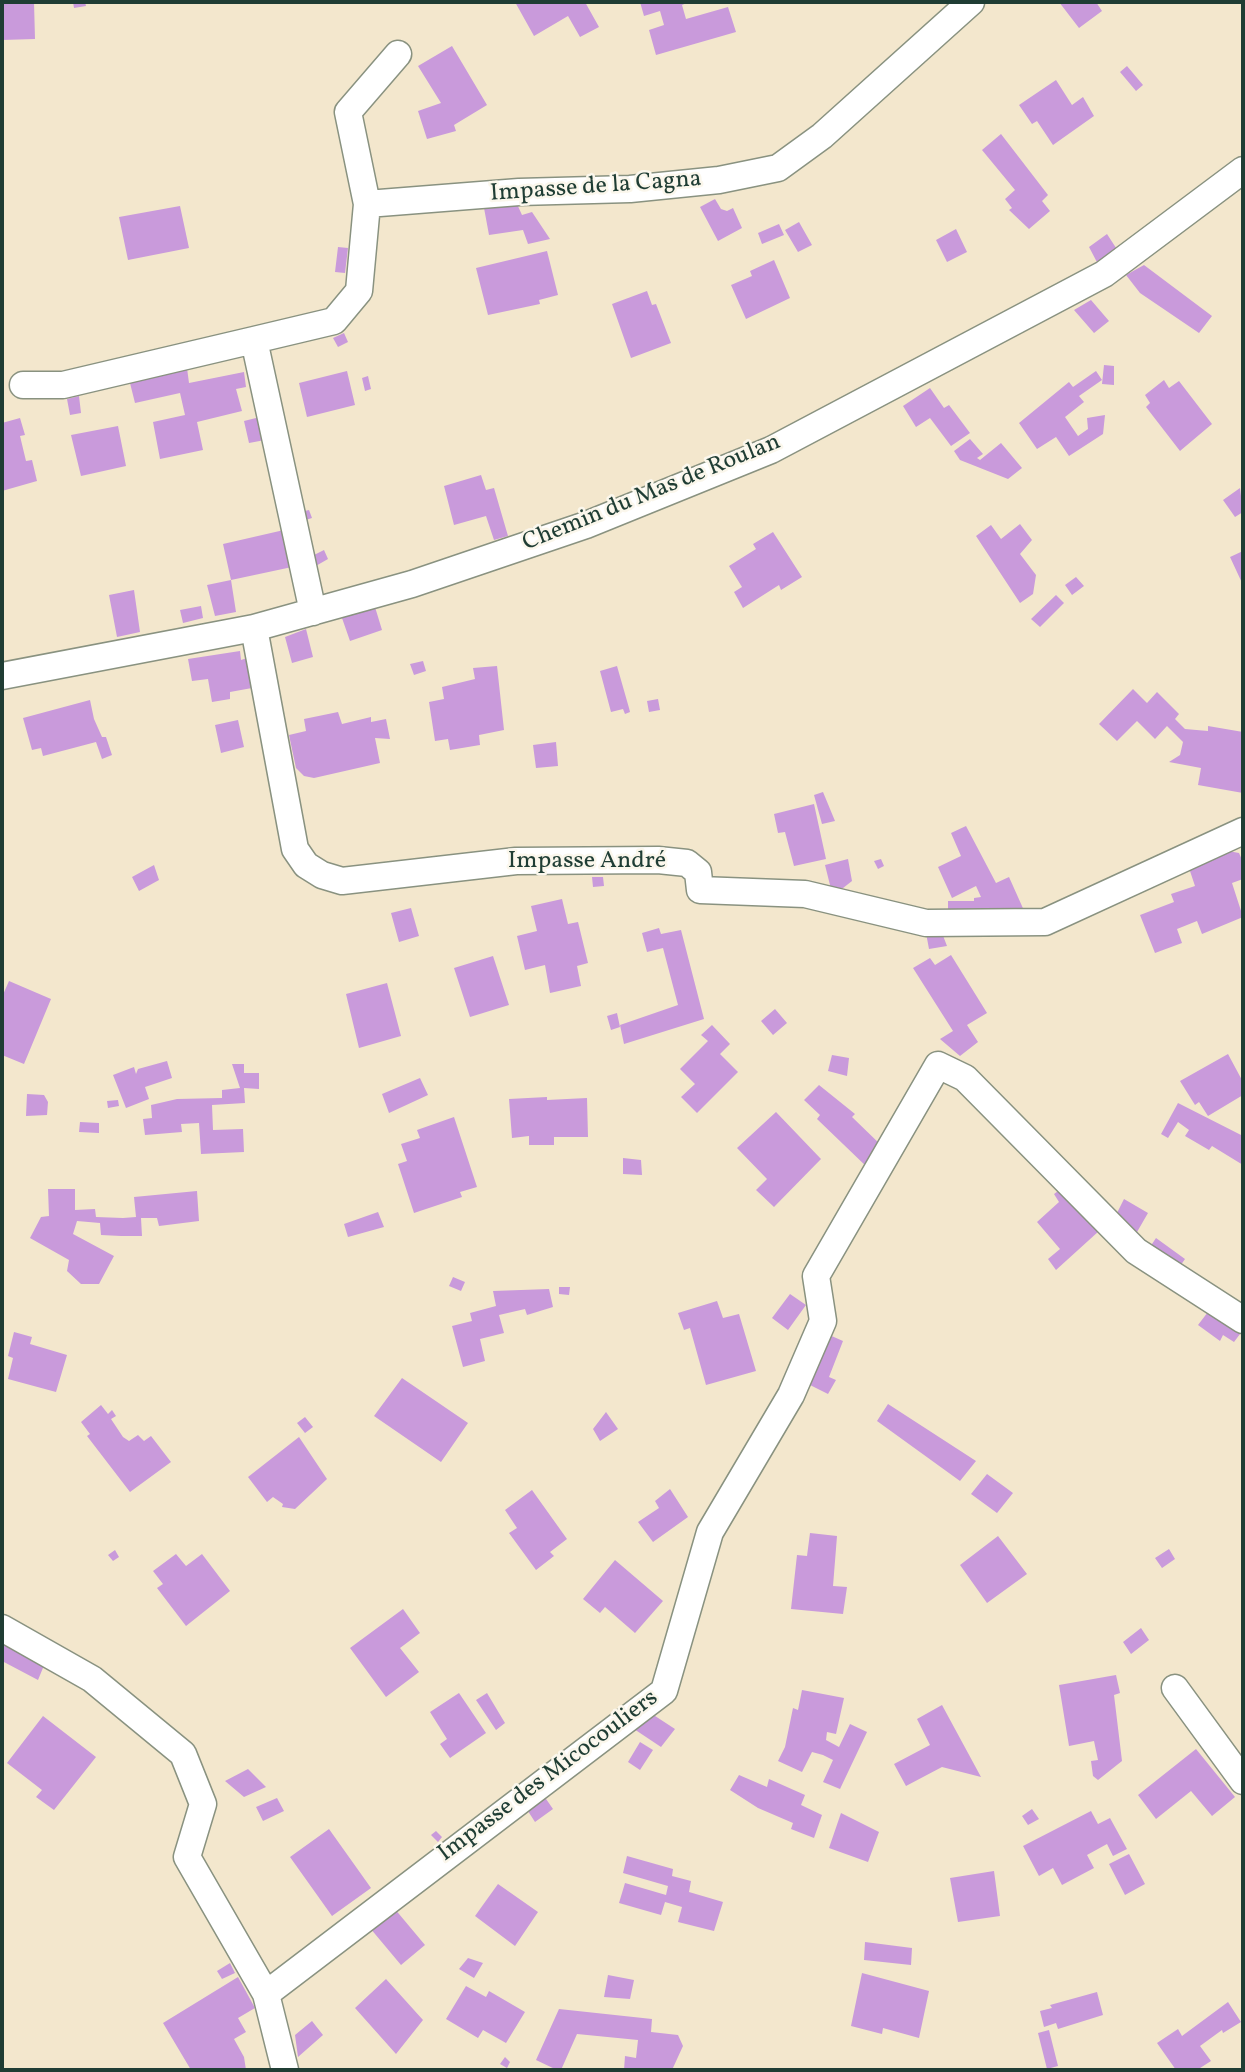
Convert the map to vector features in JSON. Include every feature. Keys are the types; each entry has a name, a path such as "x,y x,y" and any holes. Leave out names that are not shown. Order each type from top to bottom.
{"street":[{"name":"Impasse de la Cagna","path":"367,204 519,192 630,189 719,180 778,167 822,136 971,2"},
{"path":"23,386 63,386 334,321 359,291 367,204 348,112 398,54"},
{"name":"Chemin du Mas de Roulan","path":"2,676 254,628 412,584 586,525 771,450 1104,274 1243,170"},
{"path":"254,340 313,612"},
{"name":"Impasse André","path":"254,628 295,849 306,865 321,875 342,881 516,861 658,860 687,863 698,872 700,890 805,894 926,923 1045,922 1243,831"},
{"name":"Impasse des Micocouliers","path":"267,1994 664,1691 710,1532 791,1395 823,1321 816,1276 938,1065 965,1078 1136,1251 1243,1320"},
{"path":"2,1628 92,1679 183,1754 203,1804 187,1857 267,1994 285,2070"},
{"path":"1175,1688 1243,1781"}],"building":[{"path":"2,2 34,2 35,39 2,40"},
{"path":"73,2 85,2 86,6 74,8"},
{"path":"515,2 585,2 599,27 580,37 568,16 534,36"},
{"path":"640,2 689,2 682,5 686,19 728,7 736,32 656,55 649,30 664,25 660,11 644,16"},
{"path":"1059,2 1096,2 1102,11 1079,28"},
{"path":"452,46 487,105 454,125 456,131 427,139 418,111 441,103 418,66"},
{"path":"1127,66 1143,85 1136,91 1120,72"},
{"path":"1056,80 1072,105 1083,97 1094,116 1053,145 1037,121 1032,124 1019,105"},
{"path":"1001,134 1048,195 1042,201 1050,211 1029,229 1009,210 1012,208 1005,199 1015,190 982,150"},
{"path":"715,199 721,209 727,211 733,208 742,228 718,241 700,207"},
{"path":"517,204 522,215 532,212 550,239 528,244 523,230 489,235 484,208"},
{"path":"180,206 189,248 128,260 119,217"},
{"path":"799,222 812,245 798,252 785,230"},
{"path":"779,224 784,235 762,244 758,233"},
{"path":"956,229 967,252 947,262 936,240"},
{"path":"1107,234 1120,254 1099,266 1089,247"},
{"path":"338,247 348,248 345,273 335,272"},
{"path":"547,251 558,295 539,300 540,304 488,315 476,268"},
{"path":"774,260 790,298 746,319 731,285 752,276 750,271"},
{"path":"1144,265 1212,316 1199,333 1140,293 1126,275"},
{"path":"647,291 652,305 656,304 671,343 631,358 612,304"},
{"path":"1091,300 1109,321 1094,333 1074,310"},
{"path":"344,333 348,342 338,347 333,338"},
{"path":"1104,365 1114,366 1114,385 1102,384"},
{"path":"187,368 189,383 244,372 246,387 236,389 242,411 197,422 203,450 160,459 153,422 185,415 180,393 135,403 130,383"},
{"path":"347,371 355,405 307,417 299,383"},
{"path":"1096,371 1102,380 1079,396 1084,402 1065,417 1078,436 1088,429 1087,418 1105,415 1103,434 1069,456 1056,437 1037,449 1019,423 1069,382 1073,387"},
{"path":"368,376 371,389 365,391 362,378"},
{"path":"1164,380 1169,388 1179,381 1212,424 1180,451 1146,407 1150,403 1145,395"},
{"path":"930,388 944,408 949,405 970,433 951,446 930,418 916,427 903,406"},
{"path":"79,396 81,413 70,415 67,399"},
{"path":"260,417 265,440 249,443 244,421"},
{"path":"20,418 25,435 20,436 26,461 32,460 37,481 2,491 2,423"},
{"path":"118,426 126,466 81,476 71,435"},
{"path":"970,439 983,454 977,458 980,460 1001,443 1022,468 1008,479 960,460 954,451"},
{"path":"481,475 486,490 494,488 508,536 494,540 486,516 454,525 444,486"},
{"path":"1240,488 1243,512 1235,517 1223,500"},
{"path":"309,510 312,518 299,522 296,513"},
{"path":"1020,524 1032,540 1020,554 1036,575 1033,594 1020,603 976,536 991,525 1001,539"},
{"path":"284,530 292,567 231,580 223,544"},
{"path":"773,532 802,577 781,590 779,585 743,608 734,592 742,587 729,566 756,549 753,544"},
{"path":"324,550 328,559 314,567 310,557"},
{"path":"1243,551 1243,585 1230,557"},
{"path":"1076,577 1084,586 1072,595 1065,585"},
{"path":"231,580 236,612 215,616 207,585"},
{"path":"134,590 140,632 117,637 109,595"},
{"path":"1056,595 1064,603 1040,627 1031,619"},
{"path":"201,606 203,618 183,623 180,610"},
{"path":"375,607 382,630 350,641 342,618"},
{"path":"306,629 313,657 292,663 285,637"},
{"path":"240,651 241,660 247,658 252,688 230,692 230,699 212,702 208,679 192,681 188,659"},
{"path":"423,661 426,671 414,675 410,664"},
{"path":"497,666 504,730 479,735 480,745 450,750 448,739 435,741 429,702 444,699 442,687 475,679 473,668"},
{"path":"617,666 630,712 625,714 623,709 611,712 600,671"},
{"path":"1133,689 1147,703 1157,692 1179,714 1175,719 1185,729 1208,731 1208,726 1243,732 1243,793 1198,785 1201,768 1169,762 1180,755 1183,742 1167,726 1155,739 1137,721 1117,741 1099,724"},
{"path":"658,699 660,710 649,712 647,701"},
{"path":"90,700 94,719 102,737 106,737 112,755 102,759 96,742 43,756 41,748 32,750 23,718"},
{"path":"338,712 342,724 371,717 371,722 386,719 390,739 375,738 380,763 314,778 304,776 296,768 289,735 306,731 304,719"},
{"path":"238,720 244,747 221,753 215,725"},
{"path":"556,742 558,766 536,768 533,745"},
{"path":"823,792 835,821 822,824 814,795"},
{"path":"814,804 826,859 794,866 785,832 778,833 774,814"},
{"path":"966,826 996,883 1009,877 1026,915 948,920 948,901 974,901 974,898 981,897 976,886 952,898 938,867 961,856 951,833"},
{"path":"1217,849 1239,853 1243,862 1243,879 1232,883 1243,917 1202,934 1197,921 1177,929 1182,943 1155,953 1140,915 1174,902 1171,894 1195,886 1188,865"},
{"path":"848,859 852,881 838,892 831,889 825,865"},
{"path":"881,859 884,866 878,869 874,861"},
{"path":"154,865 159,880 139,891 132,877"},
{"path":"592,877 603,877 604,886 593,887"},
{"path":"562,899 568,924 578,922 588,963 577,966 581,986 550,993 545,965 525,970 517,936 537,931 531,906"},
{"path":"411,908 419,936 399,942 391,913"},
{"path":"659,928 661,934 681,930 704,1019 624,1044 620,1025 678,1005 663,948 647,952 642,933"},
{"path":"926,933 942,933 947,946 929,949"},
{"path":"951,955 987,1013 967,1025 978,1042 960,1056 940,1039 953,1031 913,968 930,958 935,965"},
{"path":"493,956 509,1005 470,1017 454,968"},
{"path":"9,981 51,999 24,1064 2,1055 2,997"},
{"path":"387,983 401,1036 359,1048 346,994"},
{"path":"775,1009 787,1023 773,1035 761,1021"},
{"path":"617,1013 620,1027 611,1030 607,1016"},
{"path":"712,1025 730,1044 720,1054 738,1072 697,1113 681,1097 695,1084 680,1069 708,1041 701,1035"},
{"path":"1228,1054 1243,1082 1243,1095 1208,1116 1199,1102 1195,1105 1180,1081"},
{"path":"832,1055 849,1058 847,1076 828,1071"},
{"path":"167,1061 172,1078 145,1087 149,1099 126,1108 113,1075 134,1067 136,1074 138,1069"},
{"path":"232,1064 244,1064 244,1073 259,1073 259,1089 244,1088 245,1103 212,1105 213,1130 243,1129 244,1152 201,1154 199,1123 181,1124 182,1132 145,1135 143,1119 152,1118 151,1105 177,1099 222,1098 222,1090 240,1088"},
{"path":"420,1078 428,1095 389,1113 382,1094"},
{"path":"819,1085 855,1114 852,1117 883,1147 869,1169 817,1119 820,1115 804,1100"},
{"path":"27,1094 44,1095 48,1102 47,1115 26,1116"},
{"path":"547,1097 547,1100 587,1098 588,1137 554,1137 554,1145 529,1145 529,1136 512,1138 509,1099"},
{"path":"118,1100 119,1106 108,1108 107,1101"},
{"path":"1178,1103 1243,1136 1243,1165 1212,1146 1209,1150 1185,1136 1189,1130 1178,1122 1168,1138 1161,1134"},
{"path":"776,1112 821,1159 774,1207 756,1190 767,1179 737,1148"},
{"path":"454,1117 477,1187 460,1192 462,1197 414,1213 398,1164 407,1161 401,1144 420,1138 417,1130"},
{"path":"80,1122 99,1123 99,1133 79,1132"},
{"path":"623,1158 641,1160 642,1175 623,1174"},
{"path":"48,1189 75,1189 75,1210 95,1209 96,1217 123,1218 136,1217 134,1197 197,1191 199,1221 159,1226 157,1218 141,1218 142,1236 121,1236 101,1235 100,1223 77,1221 73,1234 114,1256 99,1284 81,1284 67,1271 69,1260 30,1238 41,1217 49,1216"},
{"path":"1061,1189 1099,1231 1056,1270 1048,1259 1060,1249 1037,1222 1059,1202 1054,1194"},
{"path":"1124,1199 1148,1213 1137,1232 1132,1234 1114,1219"},
{"path":"378,1212 384,1227 348,1237 344,1224"},
{"path":"1156,1238 1185,1259 1178,1269 1150,1247"},
{"path":"453,1277 465,1282 461,1291 449,1286"},
{"path":"559,1287 570,1287 569,1295 559,1294"},
{"path":"549,1289 553,1307 527,1315 525,1309 499,1315 504,1333 480,1339 485,1361 463,1367 452,1326 472,1321 470,1313 496,1306 493,1291"},
{"path":"790,1294 806,1305 788,1330 772,1318"},
{"path":"717,1301 723,1318 739,1314 756,1371 706,1385 690,1328 684,1330 678,1313"},
{"path":"1211,1308 1243,1330 1234,1342 1223,1335 1220,1341 1198,1325"},
{"path":"14,1332 32,1337 30,1344 67,1355 56,1392 8,1379 13,1358 8,1356"},
{"path":"827,1334 843,1341 829,1377 836,1380 828,1394 808,1384"},
{"path":"402,1378 468,1423 441,1462 374,1416"},
{"path":"888,1404 976,1461 960,1481 877,1421"},
{"path":"101,1405 108,1414 112,1410 116,1416 111,1419 123,1437 129,1441 138,1435 144,1441 151,1436 171,1462 130,1492 87,1436 90,1434 81,1422"},
{"path":"606,1412 618,1429 600,1441 593,1429"},
{"path":"305,1417 313,1427 305,1433 297,1423"},
{"path":"299,1437 327,1479 295,1509 282,1507 283,1504 273,1497 267,1502 248,1477"},
{"path":"987,1474 1013,1493 997,1513 971,1494"},
{"path":"670,1489 688,1517 653,1542 638,1522 659,1508 655,1501"},
{"path":"532,1490 567,1539 550,1552 554,1556 536,1570 509,1533 517,1528 505,1510"},
{"path":"810,1533 837,1536 833,1586 847,1587 843,1614 791,1609 797,1555 807,1556"},
{"path":"998,1536 1027,1574 987,1603 960,1565"},
{"path":"1169,1549 1175,1559 1162,1568 1155,1558"},
{"path":"115,1550 119,1557 113,1561 108,1555"},
{"path":"176,1554 186,1566 202,1554 230,1591 186,1626 157,1588 163,1584 153,1571"},
{"path":"615,1560 663,1601 635,1633 605,1607 600,1613 583,1599"},
{"path":"403,1609 420,1633 400,1648 419,1672 386,1697 350,1648"},
{"path":"1141,1628 1149,1640 1131,1654 1123,1642"},
{"path":"2,1639 45,1663 38,1680 2,1661"},
{"path":"1116,1675 1120,1693 1114,1695 1122,1761 1098,1780 1093,1776 1091,1761 1098,1760 1094,1741 1069,1746 1059,1685"},
{"path":"802,1690 844,1698 836,1734 827,1732 826,1740 839,1747 850,1724 867,1732 840,1789 823,1782 833,1760 823,1755 812,1752 802,1772 778,1761 785,1747 793,1708 798,1710"},
{"path":"459,1693 486,1733 450,1758 440,1744 447,1739 430,1712"},
{"path":"487,1693 505,1723 496,1730 476,1700"},
{"path":"942,1705 981,1777 942,1767 906,1786 894,1764 930,1745 917,1719"},
{"path":"652,1714 675,1729 661,1747 631,1727"},
{"path":"43,1716 96,1757 54,1810 36,1797 42,1790 7,1763"},
{"path":"640,1742 653,1750 640,1770 628,1762"},
{"path":"1196,1749 1235,1797 1212,1816 1191,1791 1156,1819 1138,1795"},
{"path":"248,1769 266,1787 244,1797 225,1781"},
{"path":"739,1775 767,1787 769,1779 805,1795 801,1805 822,1815 814,1838 791,1829 793,1823 758,1808 730,1790"},
{"path":"544,1796 553,1809 535,1822 526,1808"},
{"path":"277,1798 284,1811 263,1821 256,1807"},
{"path":"1032,1809 1039,1819 1028,1825 1022,1816"},
{"path":"1091,1811 1098,1824 1110,1818 1127,1849 1113,1856 1107,1844 1087,1855 1094,1868 1062,1885 1053,1868 1039,1876 1023,1846"},
{"path":"841,1813 879,1832 868,1862 829,1848"},
{"path":"329,1829 371,1888 332,1916 290,1857"},
{"path":"436,1831 442,1837 438,1842 431,1835"},
{"path":"1129,1854 1145,1884 1125,1895 1109,1864"},
{"path":"627,1856 673,1869 672,1876 691,1881 689,1892 723,1902 714,1931 678,1922 682,1907 665,1902 661,1915 619,1903 625,1883 666,1895 668,1886 623,1873"},
{"path":"994,1871 1000,1916 958,1922 950,1878"},
{"path":"498,1884 538,1912 515,1946 475,1916"},
{"path":"394,1908 425,1945 401,1965 370,1928"},
{"path":"865,1942 912,1948 911,1965 864,1960"},
{"path":"468,1958 483,1963 474,1978 459,1969"},
{"path":"230,1963 235,1973 222,1979 217,1971"},
{"path":"862,1973 929,1991 919,2038 883,2028 882,2034 851,2026"},
{"path":"608,1975 634,1980 630,1999 604,1997"},
{"path":"238,1977 255,2008 238,2018 246,2032 234,2039 244,2057 246,2070 191,2070 163,2023"},
{"path":"386,1979 423,2020 396,2054 355,2008"},
{"path":"466,1986 486,1997 489,1991 525,2012 506,2043 483,2030 478,2038 446,2019"},
{"path":"1097,1992 1103,2015 1058,2029 1056,2023 1044,2027 1040,2011 1052,2008 1050,2005"},
{"path":"1228,2002 1241,2022 1223,2033 1222,2030 1200,2046 1211,2061 1197,2070 1176,2070 1157,2043 1178,2029 1182,2036"},
{"path":"559,2009 652,2019 651,2032 678,2035 683,2046 672,2070 624,2070 625,2056 636,2058 638,2040 577,2034 561,2070 557,2070 536,2060"},
{"path":"312,2021 323,2035 298,2057 295,2035"},
{"path":"1049,2030 1058,2066 1047,2069 1038,2033"},
{"path":"505,2057 510,2062 507,2068 500,2064"}]}
